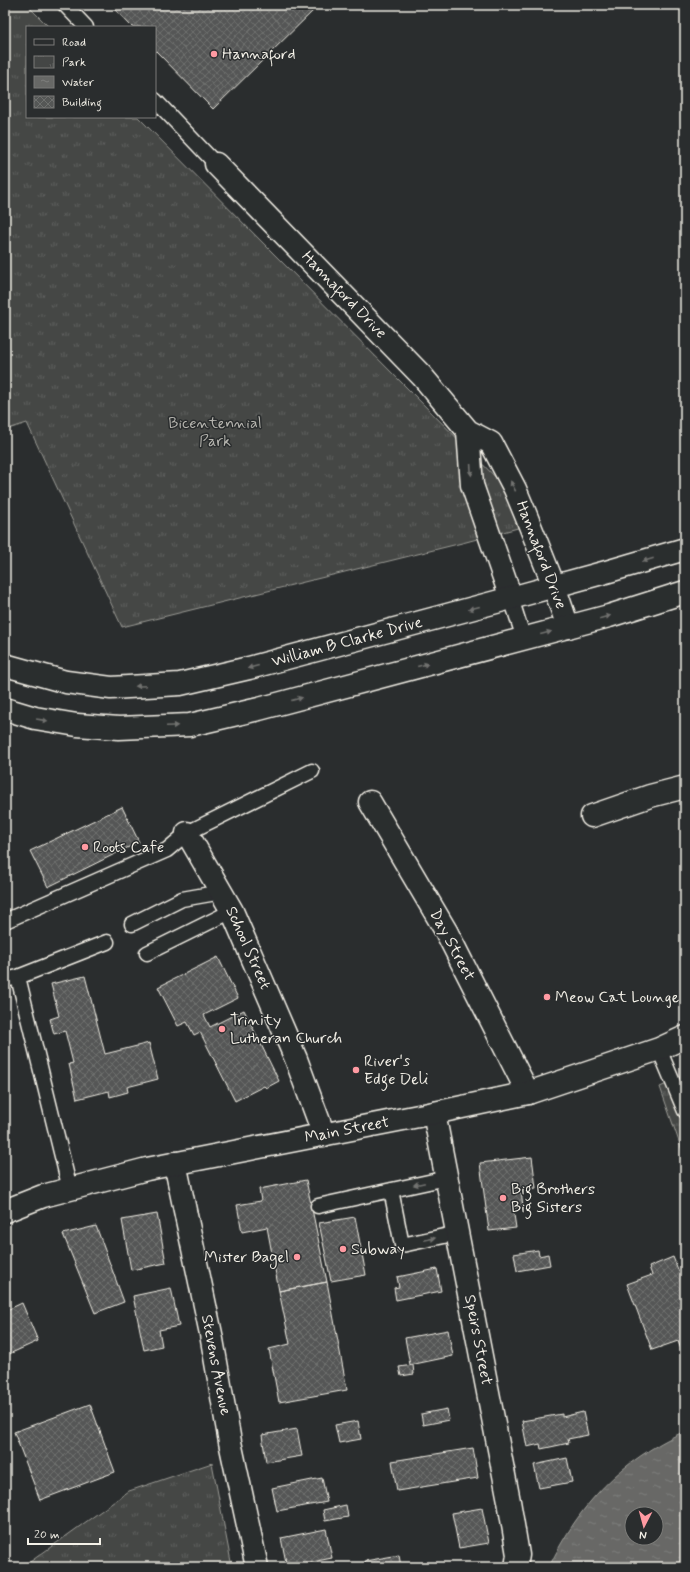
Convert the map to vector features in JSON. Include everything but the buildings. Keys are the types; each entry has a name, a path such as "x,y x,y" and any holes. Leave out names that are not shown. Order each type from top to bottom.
{"main road":[{"name":"Hannaford Drive","path":"216,164 422,376 468,431 491,443 515,489 554,586 568,627"},
{"path":"468,431 472,485 511,598"},
{"name":"William B Clarke Drive","path":"5,665 66,682 110,688 180,684 256,666 511,598 685,549"},
{"path":"5,708 35,718 77,725 119,728 190,725 524,639 609,616 685,592"},
{"path":"592,816 650,796 685,787"},
{"name":"Day Street","path":"370,802 446,931 528,1093"},
{"name":"School Street","path":"187,833 232,911 296,1059 324,1135"},
{"name":"Main Street","path":"5,1211 43,1196 147,1169 324,1135 528,1093 659,1049 685,1038"},
{"name":"Speirs Street","path":"434,1113 509,1501 518,1555 516,1567"},
{"name":"Stevens Avenue","path":"175,1164 211,1334 230,1442 257,1567"}],"lane":[{"path":"65,5 85,26"},
{"path":"156,101 216,164"},
{"path":"511,598 524,639"},
{"path":"5,921 167,850 187,833 312,771"},
{"path":"132,924 182,900 222,892"},
{"path":"147,954 232,911"},
{"path":"70,1189 12,979 107,942"},
{"path":"659,1049 685,1111"},
{"path":"318,1206 447,1178"},
{"path":"391,1190 402,1245 458,1233"}],"green space":[{"name":"Bicentennial Park","path":"5,5 27,5 48,26 26,26 26,118 139,118 540,522 466,542 122,627 27,423 5,430"},
{"path":"685,1076 685,1159 660,1087"},
{"path":"212,1463 232,1567 23,1567 129,1491"}],"water":[{"path":"685,1431 685,1567 549,1567 574,1523 589,1504 604,1486 641,1456"}],"place":[{"name":"Hannaford","path":"214,54"},
{"name":"Roots Cafe","path":"85,847"},
{"name":"Meow Cat Lounge","path":"547,997"},
{"name":"Trinity Lutheran Church","path":"222,1029"},
{"name":"River's Edge Deli","path":"356,1070"},
{"name":"Big Brothers Big Sisters","path":"503,1198"},
{"name":"Subway","path":"343,1249"},
{"name":"Mister Bagel","path":"297,1257"}]}
